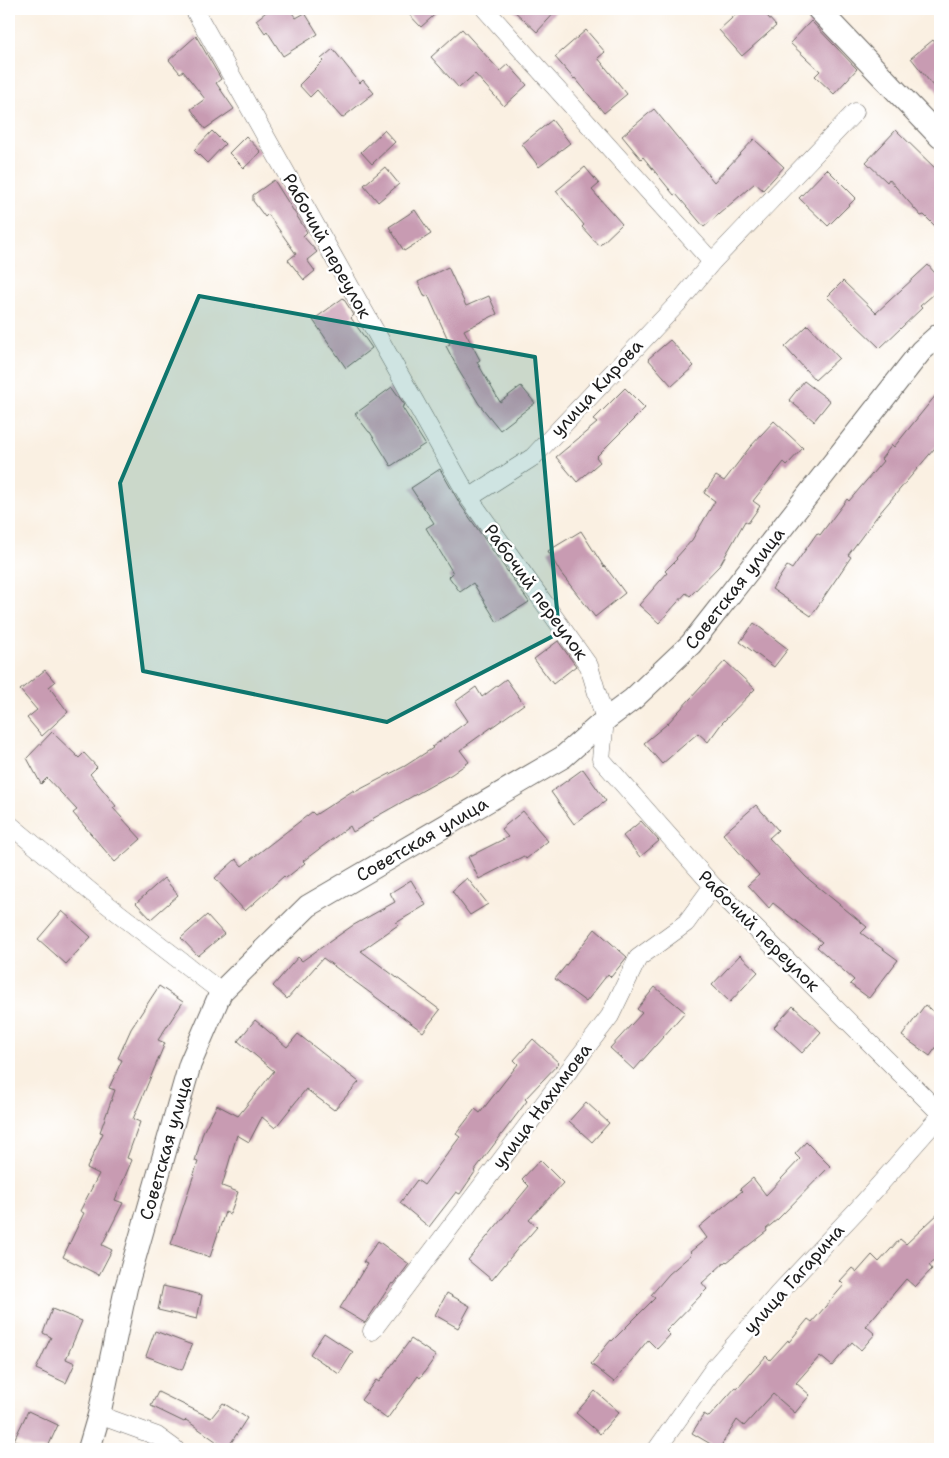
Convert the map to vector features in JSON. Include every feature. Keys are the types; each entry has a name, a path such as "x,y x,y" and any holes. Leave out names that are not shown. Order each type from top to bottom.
{"street":[{"name":"Рабочий переулок","path":"194,9 469,498 589,666 605,720 601,759 713,886 940,1114"},
{"path":"485,9 712,262"},
{"path":"818,9 884,76 940,137"},
{"name":"улица Кирова","path":"469,498 533,456 678,302 712,262 855,112"},
{"name":"Советская улица","path":"89,1449 100,1415 126,1288 190,1064 221,992 308,906 563,757 605,720 633,699 691,644 922,351 940,334"},
{"path":"9,824 91,892 221,992"},
{"name":"улица Нахимова","path":"372,1331 610,1016 638,958 686,923 713,886"},
{"name":"улица Гагарина","path":"657,1449 715,1368 779,1293 857,1210 940,1114"},
{"path":"100,1415 157,1436 175,1449"}],"highlighted area":[{"path":"199,296 535,357 559,633 387,722 143,671 120,483"}],"building":[{"path":"270,9 289,9 296,18 305,13 318,34 283,56 267,31 265,33 256,20"},
{"path":"404,9 441,9 421,27"},
{"path":"512,9 558,9 537,32"},
{"path":"742,9 761,9 776,26 742,56 719,30"},
{"path":"811,21 857,69 834,94 815,76 820,71 790,43"},
{"path":"462,29 500,71 508,64 527,85 504,106 475,74 459,88 431,57"},
{"path":"586,30 605,52 598,58 627,94 604,113 555,57"},
{"path":"196,36 221,79 216,83 234,109 205,129 191,109 205,99 183,71 180,73 169,60"},
{"path":"933,40 940,49 940,95 911,58"},
{"path":"333,49 360,83 363,80 374,93 342,118 317,90 310,97 299,85 323,61 321,59"},
{"path":"654,109 714,182 754,139 784,167 763,190 755,183 704,227 676,194 674,195 643,157 641,159 622,136"},
{"path":"552,120 570,143 539,167 522,144"},
{"path":"384,130 395,142 372,164 361,152"},
{"path":"896,130 940,173 940,231 924,215 921,216 889,179 887,182 866,162"},
{"path":"212,131 225,144 207,163 194,150"},
{"path":"246,136 261,152 244,168 229,153"},
{"path":"385,167 399,184 378,202 364,185"},
{"path":"585,167 599,184 592,190 622,224 599,246 582,227 584,225 556,191"},
{"path":"827,169 856,198 828,226 799,198"},
{"path":"274,180 307,232 303,236 317,252 307,260 315,271 304,280 288,260 296,254 268,214 265,217 253,201 253,195"},
{"path":"415,210 431,234 404,251 389,227"},
{"path":"928,265 940,279 940,289 920,306 922,308 880,348 827,297 843,281 876,313"},
{"path":"448,267 466,306 489,296 497,314 464,330 480,360 477,362 500,402 521,386 535,403 500,430 479,404 459,371 446,346 450,344 428,295 425,297 418,282"},
{"path":"343,298 354,315 351,318 372,348 346,368 313,320"},
{"path":"808,325 839,358 815,380 785,347"},
{"path":"670,340 694,366 672,386 648,359"},
{"path":"804,381 830,401 814,421 789,400"},
{"path":"392,387 405,405 402,407 425,444 391,466 370,432 355,414"},
{"path":"625,388 645,408 596,457 600,462 577,482 556,457 597,423 593,420"},
{"path":"940,390 940,442 878,515 848,555 851,557 811,616 772,589 787,566 792,569 817,533 820,535 847,499 849,501 883,461 881,459 892,445 894,447"},
{"path":"774,421 803,448 787,465 784,462 753,501 760,506 748,523 745,521 720,565 690,596 686,593 659,623 639,605 692,540 715,501 704,493 716,476 724,481 750,447"},
{"path":"440,469 460,504 529,602 497,622 473,583 460,592 449,577 453,573 426,528 434,523 411,488"},
{"path":"581,531 604,567 625,593 595,617 560,572 548,551"},
{"path":"754,623 788,649 774,667 740,642"},
{"path":"558,641 576,666 553,684 534,659"},
{"path":"725,661 755,689 722,723 708,742 698,733 662,764 644,743 667,724"},
{"path":"45,670 55,682 49,687 68,712 42,736 27,718 37,710 20,690"},
{"path":"506,679 524,704 460,750 469,762 452,774 372,819 353,832 350,826 303,861 305,863 286,878 284,876 245,911 215,878 236,859 242,866 312,812 315,815 354,790 355,792 405,766 433,748 468,721 455,702 476,687 482,697"},
{"path":"52,732 79,758 84,753 97,767 90,774 116,806 113,808 141,839 115,862 73,813 77,810 47,778 41,784 27,758"},
{"path":"583,769 606,801 574,824 551,792"},
{"path":"756,805 778,830 769,838 806,877 867,927 861,933 898,960 869,998 850,984 854,980 817,947 822,942 773,903 769,908 748,885 759,875 723,834"},
{"path":"523,811 548,841 526,859 524,856 479,879 468,857 508,837 501,829"},
{"path":"641,821 659,841 640,857 623,836"},
{"path":"164,878 178,895 151,919 136,903"},
{"path":"467,878 488,904 470,915 452,891"},
{"path":"411,880 426,905 396,923 398,925 361,951 440,1010 423,1032 323,958 287,999 273,986 298,957 302,961 352,926 395,902 390,893"},
{"path":"62,911 91,937 66,964 38,939"},
{"path":"207,915 224,934 198,956 181,938"},
{"path":"595,929 627,957 611,977 608,974 586,1002 555,979"},
{"path":"740,955 758,972 730,1002 712,985"},
{"path":"159,986 183,1002 158,1040 165,1043 133,1119 140,1122 127,1158 132,1160 115,1200 123,1203 102,1245 112,1250 99,1275 63,1257 84,1213 80,1211 99,1174 87,1168 103,1133 100,1132 115,1090 109,1088 122,1060 118,1058 131,1029"},
{"path":"655,987 685,1012 634,1070 610,1048 642,1013 637,1009"},
{"path":"925,1005 940,1017 940,1042 930,1056 902,1036"},
{"path":"793,1006 821,1032 802,1053 774,1027"},
{"path":"255,1020 287,1047 298,1034 359,1082 334,1110 306,1089 275,1128 262,1117 249,1142 237,1135 222,1186 238,1192 230,1214 225,1212 210,1257 171,1244 198,1162 195,1161 203,1132 217,1105 238,1116 274,1071 238,1041"},
{"path":"533,1039 559,1063 525,1099 527,1101 474,1171 460,1194 456,1192 429,1227 400,1203 417,1180 424,1185 460,1137 456,1134 475,1109 480,1113 518,1064 514,1060"},
{"path":"586,1102 609,1123 592,1142 569,1121"},
{"path":"806,1142 830,1166 766,1229 767,1231 726,1261 702,1283 707,1289 666,1331 670,1335 657,1349 648,1340 614,1382 591,1364 611,1340 655,1298 651,1295 669,1274 692,1254 690,1252 707,1238 699,1227 742,1191 740,1189 753,1178 766,1195 800,1159 795,1154"},
{"path":"540,1160 563,1183 529,1220 537,1227 492,1280 468,1260 529,1186 522,1179"},
{"path":"940,1212 940,1255 929,1265 932,1269 915,1287 906,1279 866,1326 875,1334 861,1350 852,1342 832,1366 820,1356 796,1383 810,1395 795,1413 773,1394 744,1426 737,1420 719,1449 692,1433 704,1414 709,1417 766,1356 770,1360 788,1340 789,1342 808,1319 812,1322 844,1285 840,1281 852,1268 857,1272 872,1255 879,1262 900,1239 906,1244"},
{"path":"378,1241 409,1264 394,1284 392,1283 365,1323 340,1308 367,1264 363,1262"},
{"path":"163,1286 202,1295 197,1319 158,1310"},
{"path":"447,1293 470,1306 458,1328 435,1315"},
{"path":"52,1309 82,1321 66,1359 75,1363 66,1383 36,1369 51,1337 43,1333"},
{"path":"155,1331 192,1345 182,1370 146,1356"},
{"path":"324,1333 353,1352 339,1374 310,1354"},
{"path":"411,1339 436,1356 420,1378 418,1376 387,1419 361,1400 376,1380 379,1382"},
{"path":"595,1391 619,1412 600,1434 576,1413"},
{"path":"158,1392 211,1418 223,1403 247,1418 227,1449 186,1420 184,1422 151,1406"},
{"path":"28,1411 58,1425 47,1449 33,1449 14,1440"}]}
